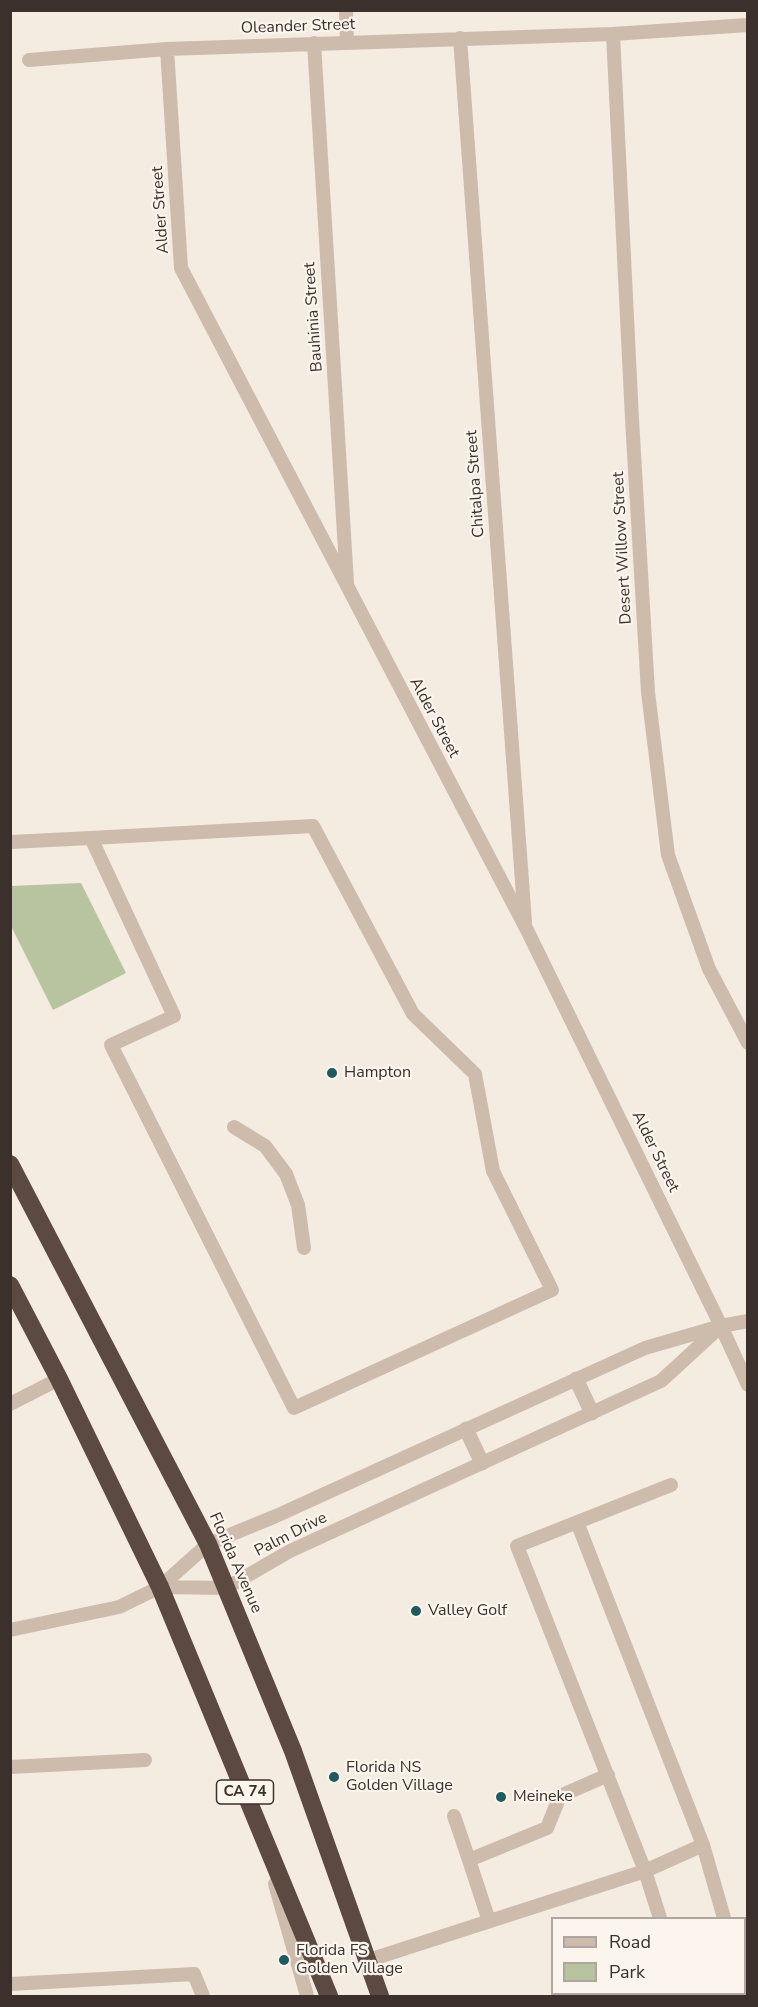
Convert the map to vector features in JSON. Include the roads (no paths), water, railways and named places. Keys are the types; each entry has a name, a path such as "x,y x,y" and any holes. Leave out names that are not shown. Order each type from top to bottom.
{"highway":[{"name":"Florida Avenue","path":"10,1164 208,1544 293,1751 380,1996"},
{"name":"CA 74","path":"10,1285 59,1379 160,1587 329,1996"},
{"path":"309,1949 341,1996"}],"street":[{"path":"576,1379 592,1413"},
{"path":"466,1430 482,1463"}],"lane":[{"path":"346,10 347,42"},
{"name":"Oleander Street","path":"29,60 167,49 613,34 747,26"},
{"name":"Desert Willow Street","path":"613,34 648,692 668,855 709,969 747,1043"},
{"name":"Chitalpa Street","path":"460,38 526,928"},
{"name":"Bauhinia Street","path":"314,43 348,590"},
{"name":"Alder Street","path":"167,49 181,268 526,928 721,1326 747,1385"},
{"path":"10,842 313,826 413,1014 475,1074 493,1171 552,1290 294,1408 111,1045 174,1016 91,838"},
{"path":"234,1127 265,1146 286,1174 298,1205 304,1248"},
{"name":"Palm Drive","path":"160,1587 208,1544 276,1516 645,1348 721,1326 747,1321"},
{"name":"Palm Drive","path":"226,1588 290,1551 661,1381 721,1326"},
{"path":"10,1404 59,1379"},
{"path":"660,1917 645,1871 518,1546 671,1485"},
{"path":"577,1522 703,1845 724,1917"},
{"path":"10,1630 119,1607 160,1587 226,1588"},
{"path":"10,1767 144,1760"},
{"path":"469,1860 547,1828 561,1796 608,1775"},
{"path":"454,1816 489,1921"},
{"path":"260,1830 307,1996"},
{"path":"366,1961 645,1871 703,1845"},
{"path":"10,1984 194,1974 203,1996"}],"place":[{"name":"Hampton","path":"332,1073"},
{"name":"Valley Golf","path":"416,1611"},
{"name":"Florida NS Golden Village","path":"334,1777"},
{"name":"Meineke","path":"501,1797"},
{"name":"Florida FS Golden Village","path":"284,1960"}]}
